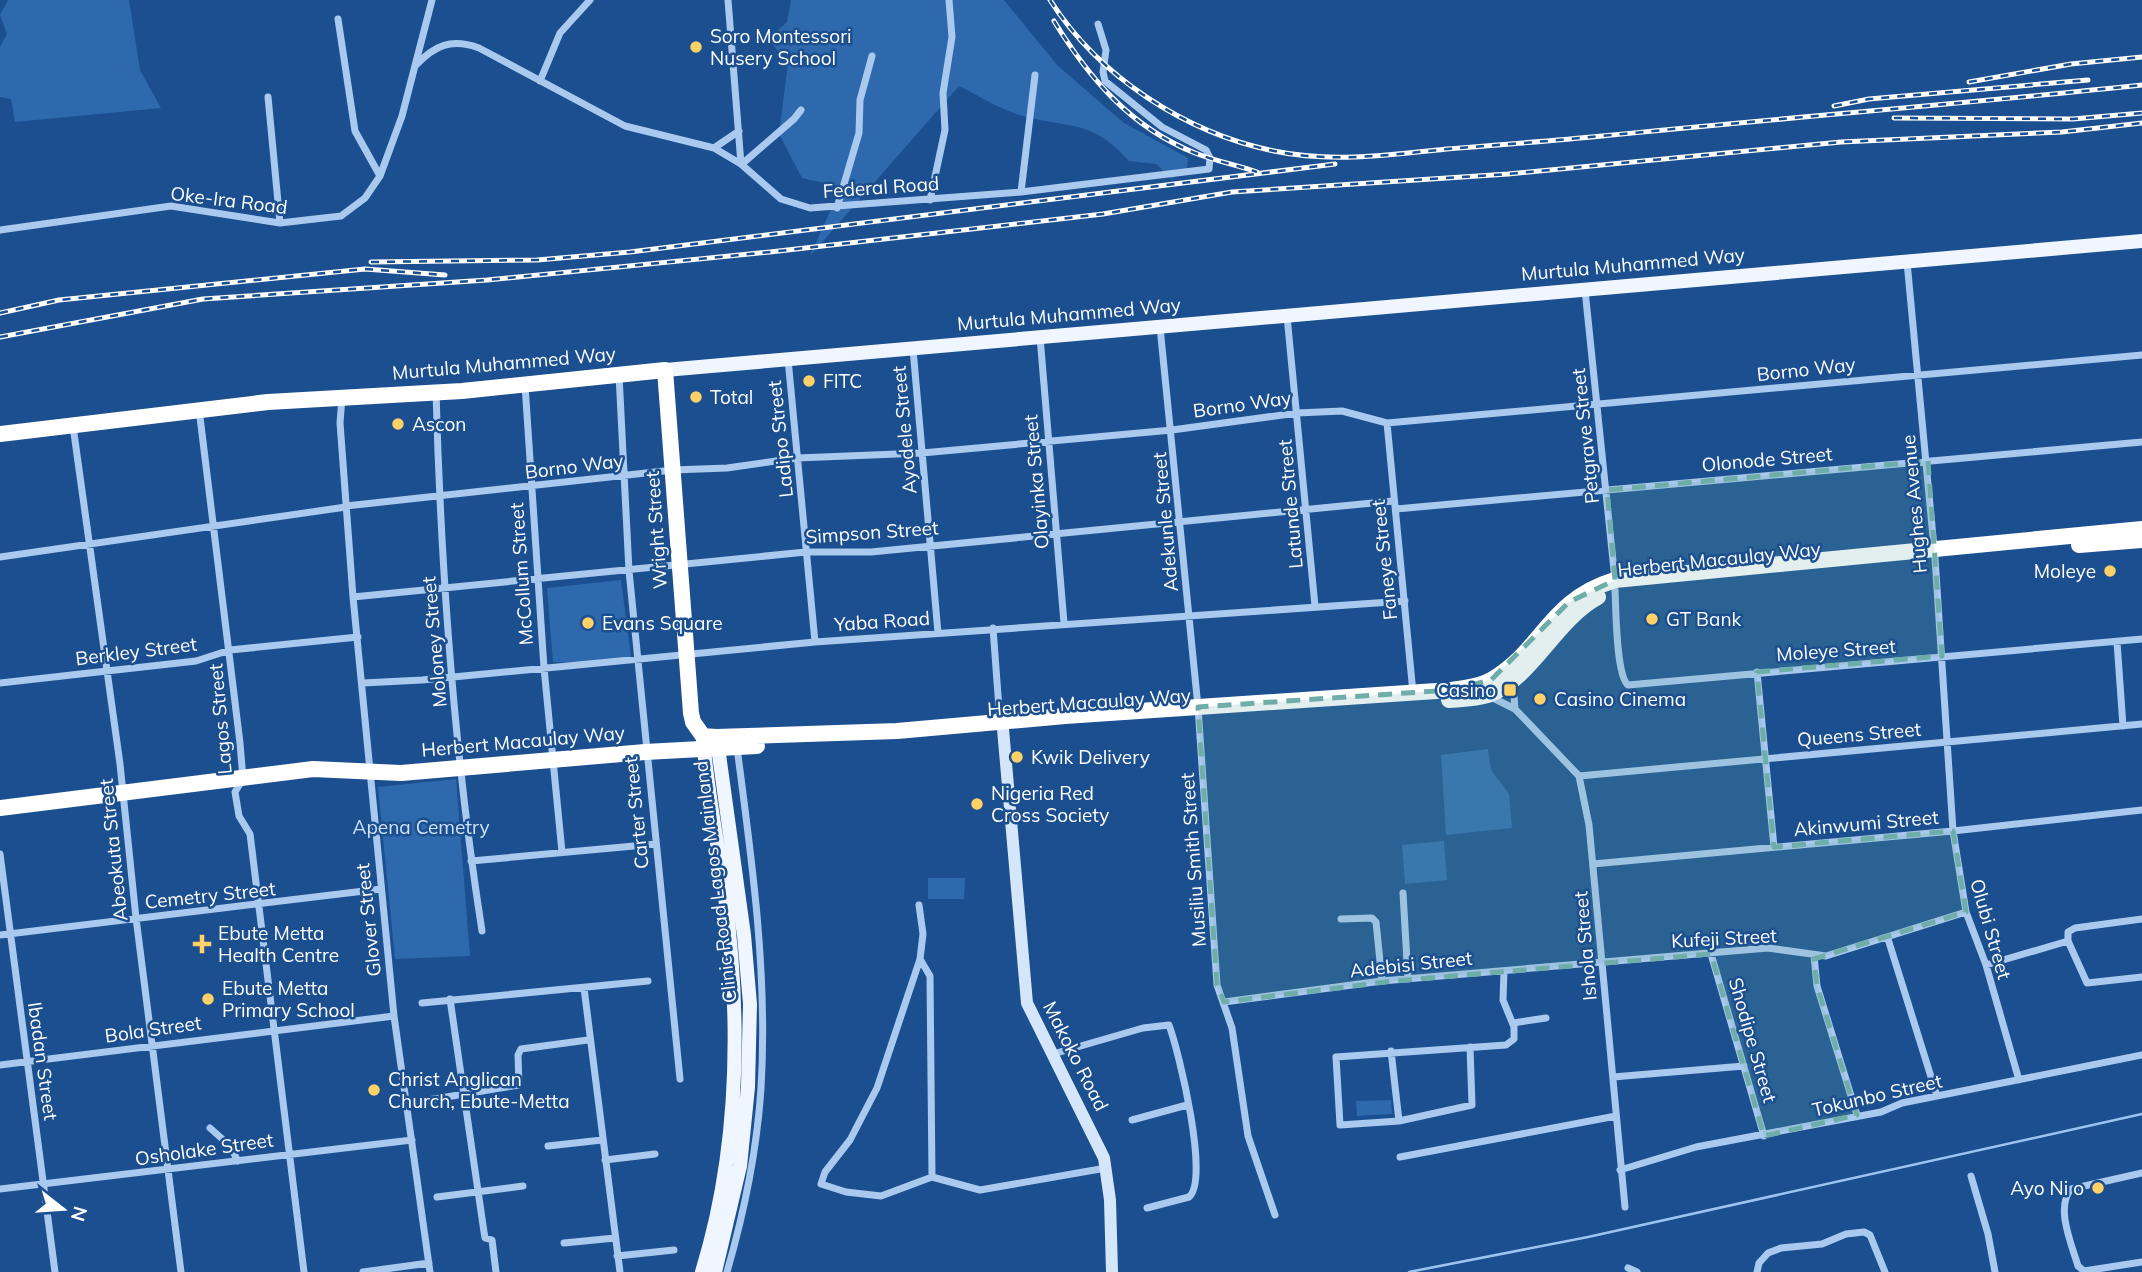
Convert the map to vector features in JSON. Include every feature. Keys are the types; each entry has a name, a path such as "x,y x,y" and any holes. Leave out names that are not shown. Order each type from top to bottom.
{"highway":[{"name":"Murtula Muhammed Way","path":"0,434 199,408 342,396 436,392 664,370"},
{"name":"Wright Street","path":"664,370 693,722 710,743"},
{"name":"Herbert Macaulay Way","path":"736,743 1198,711 1466,688 1491,680 1503,672 1569,602 1585,591 1615,585 1935,554 2142,529"},
{"name":"Herbert Macaulay Way","path":"1935,554 2142,540"},
{"name":"Herbert Macaulay Way","path":"1198,711 1450,700 1487,695 1512,680 1574,612 1615,585"},
{"name":"Herbert Macaulay Way","path":"0,808 313,769 401,773 645,752 710,743"},
{"path":"710,743 736,743"}],"main road":[{"name":"Murtula Muhammed Way","path":"664,370 2142,241"},
{"name":"Clinic Road Lagos Mainland","path":"702,1272 724,1173 732,1088 734,1017 710,743"},
{"name":"Clinic Road Lagos Mainland","path":"710,743 748,971 750,1046 740,1166 715,1272"}],"street":[{"name":"Oke-Ira Road","path":"0,228 171,206 280,223 341,216 365,198 380,176 415,66 432,0"},
{"path":"540,81 560,33 590,0"},
{"path":"728,0 741,164"},
{"path":"930,200 945,130 943,93 952,37 949,0"},
{"path":"338,19 355,131 380,176"},
{"name":"Federal Road","path":"415,66 431,49 447,43 463,42 625,126 714,148 741,164 788,202 810,208 1021,192 1209,169 1210,158 1206,150 1162,127 1105,81 1103,72 1106,50 1098,24"},
{"path":"837,208 859,133 860,100 872,56"},
{"path":"1021,192 1035,75"},
{"path":"268,97 280,223"},
{"path":"741,164 801,110"},
{"path":"714,148 739,131"},
{"name":"Hughes Avenue","path":"1906,262 1928,461 1948,742"},
{"name":"Petgrave Street","path":"1585,290 1615,585"},
{"name":"Latunde Street","path":"1287,316 1315,606"},
{"name":"Adekunle Street","path":"1160,326 1198,711"},
{"name":"Olayinka Street","path":"1040,337 1065,623"},
{"name":"Ayodele Street","path":"913,349 938,633"},
{"name":"Borno Way","path":"0,557 346,506 622,475 727,468 797,458 922,453 1172,430 1297,412 1342,411 1387,423 1917,373 2142,355"},
{"name":"Ladipo Street","path":"788,359 815,642"},
{"name":"Carter Street","path":"619,375 629,571 645,752 680,1079"},
{"name":"McCollum Street","path":"525,384 544,668 562,852"},
{"name":"Moloney Street","path":"436,392 444,589 471,861 482,931"},
{"name":"Glover Street","path":"342,396 340,423 353,597 381,889 394,1016 430,1272"},
{"name":"Lagos Street","path":"199,408 230,650 243,779 234,792 239,816 250,834 304,1272"},
{"name":"Faneye Street","path":"1387,423 1413,693"},
{"name":"Abeokuta Street","path":"72,426 122,792 181,1272"},
{"name":"Olonode Street","path":"1394,505 1607,490 2142,442"},
{"name":"Simpson Street","path":"353,597 806,552 872,552 1307,509 1394,505"},
{"name":"Moleye Street","path":"1615,585 1621,666 1624,681 1628,685 2142,639"},
{"name":"Yaba Road","path":"363,683 815,642 1189,613 1405,601"},
{"path":"993,628 1001,725"},
{"name":"Berkley Street","path":"0,683 196,661 230,650 358,637"},
{"path":"2117,642 2123,726"},
{"path":"1757,672 1774,847"},
{"path":"1512,680 1515,709"},
{"path":"1487,695 1515,709 1579,776"},
{"name":"Musiliu Smith Street","path":"1198,711 1217,985 1232,1028 1248,1136 1275,1214"},
{"name":"Queens Street","path":"1579,776 2142,724"},
{"name":"Makoko Road","path":"1001,725 1025,990 1032,1017 1099,1145 1106,1168 1112,1272"},
{"name":"Olubi Street","path":"1948,742 1953,831 1966,912 1986,965 2019,1080"},
{"path":"727,1272 748,1182 761,1089 761,971 736,743"},
{"name":"Ishola Street","path":"1579,776 1593,864 1619,1170 1625,1207"},
{"name":"Akinwumi Street","path":"1593,864 1953,831 2142,810"},
{"path":"471,861 656,844"},
{"name":"Ibadan Street","path":"0,854 55,1272"},
{"name":"Cemetry Street","path":"0,935 258,906 381,889"},
{"path":"1403,893 1408,979"},
{"path":"919,905 923,934 920,959 877,1088 850,1140 825,1172 821,1184 846,1192 881,1196 932,1177 980,1190 1106,1168"},
{"name":"Kufeji Street","path":"1601,961 1768,948 1814,956 1838,954 1966,912"},
{"path":"1341,919 1372,918 1376,922 1382,981"},
{"path":"2142,919 2075,928 2068,932 2068,941 2087,983 2142,977"},
{"path":"1888,939 1937,1096"},
{"path":"1986,965 2068,941"},
{"name":"Shodipe Street","path":"1711,954 1764,1136"},
{"path":"1814,956 1816,986 1857,1115"},
{"path":"920,959 930,976 932,1177"},
{"name":"Adebisi Street","path":"1224,1002 1382,981 1601,961"},
{"path":"1471,1047 1472,1105 1399,1121 1340,1125 1336,1057 1391,1051 1506,1045 1514,1039 1513,1023 1503,1000 1504,971"},
{"path":"422,1003 648,981"},
{"path":"584,988 588,1040 620,1272"},
{"path":"450,999 484,1232 485,1237 492,1240 496,1272"},
{"name":"Bola Street","path":"0,1065 394,1016"},
{"path":"1513,1023 1546,1018"},
{"path":"1053,1054 1143,1028 1169,1026 1197,1153 1197,1187 1189,1197 1147,1208"},
{"path":"428,1100 519,1085 518,1055 521,1049 588,1040"},
{"path":"1391,1051 1399,1121"},
{"name":"Tokunbo Street","path":"1619,1170 1696,1147 1881,1112 1902,1103 2142,1055"},
{"path":"1613,1077 1744,1066"},
{"path":"1132,1120 1187,1105"},
{"path":"1401,1157 1616,1116"},
{"path":"210,1128 229,1145 238,1161"},
{"name":"Osholake Street","path":"0,1189 412,1140"},
{"path":"548,1146 602,1140"},
{"path":"605,1160 655,1154"},
{"path":"2142,1173 2071,1189 2065,1196 2064,1208 2078,1266 2084,1271 2142,1262"},
{"path":"1971,1175 1988,1234 1995,1272"},
{"path":"437,1196 523,1186"},
{"path":"1757,1272 1759,1263 1769,1253 1781,1248 1822,1244 1846,1234 1864,1232 1870,1235 1885,1272"},
{"path":"564,1243 615,1238"},
{"path":"617,1256 674,1250"},
{"path":"363,1272 429,1263"},
{"path":"1628,1268 1637,1272"}],"highlighted area":[{"path":"1928,461 1942,656 1757,672 1774,847 1953,831 1966,912 1814,959 1817,986 1857,1115 1764,1136 1711,954 1394,981 1224,1002 1217,985 1198,707 1451,690 1491,680 1569,602 1615,580 1607,490"}],"green space":[{"path":"8,0 129,0 140,70 161,108 15,122 11,99 0,97 0,47 7,34 0,15"},
{"path":"791,0 1004,0 1058,66 1124,123 1188,158 1187,169 1172,179 1156,164 1129,161 1116,148 1092,132 1015,113 959,86 810,256 841,187 802,178 779,134 788,63 768,39 787,22"},
{"name":"Evans Square","path":"621,580 631,657 592,663 553,662 547,588"},
{"path":"1488,749 1491,770 1509,794 1512,828 1446,835 1441,755"},
{"name":"Apena Cemetry","path":"456,779 470,956 395,959 378,787"},
{"path":"1444,841 1447,880 1405,884 1402,845"},
{"path":"928,878 965,878 964,899 928,899"},
{"path":"1391,1100 1392,1114 1357,1116 1356,1101"}],"waterway":[{"path":"1409,1272 1588,1237 2142,1114"}],"railway":[{"path":"1050,0 1093,54 1147,98 1177,116 1241,143 1317,157 1382,155 1583,138 2142,85"},
{"path":"1054,21 1097,81 1131,115 1150,129 1195,153 1257,172"},
{"path":"1969,82 2071,64 2142,57"},
{"path":"1834,106 1869,99 2088,80"},
{"path":"1894,118 2073,119 2142,113"},
{"path":"0,337 203,299 487,280 770,252 1103,214 1232,192 1508,174 1841,142 2062,132 2142,123"},
{"path":"371,262 537,260 630,252 1335,164"},
{"path":"0,313 59,300 365,269 445,275"}],"place":[{"name":"Soro Montessori Nusery School","path":"696,47"},
{"name":"FITC","path":"809,381"},
{"name":"Total","path":"696,397"},
{"name":"Ascon","path":"398,424"},
{"name":"Moleye","path":"2110,571"},
{"name":"GT Bank","path":"1652,619"},
{"name":"Evans Square","path":"588,623"},
{"name":"Casino","path":"1510,690"},
{"name":"Casino Cinema","path":"1540,699"},
{"name":"Kwik Delivery","path":"1017,757"},
{"name":"Nigeria Red Cross Society","path":"977,804"},
{"name":"Ebute Metta Health Centre","path":"202,944"},
{"name":"Ebute Metta Primary School","path":"208,999"},
{"name":"Christ Anglican Church, Ebute-Metta","path":"374,1090"},
{"name":"Ayo Ni o","path":"2098,1188"}]}
